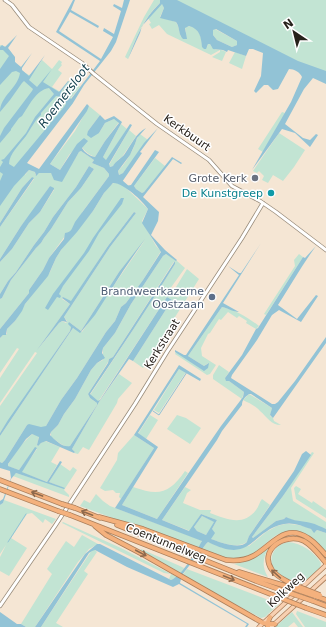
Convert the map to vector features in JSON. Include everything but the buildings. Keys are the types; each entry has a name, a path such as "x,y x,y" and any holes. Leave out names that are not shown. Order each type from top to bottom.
{"highway":[{"name":"Coentunnelweg","path":"0,480 99,517 225,568"},
{"name":"Coentunnelweg","path":"1,489 326,615"},
{"path":"99,517 143,529 226,560 243,560 256,555 281,536 293,533 300,534 308,538 326,556"},
{"path":"91,523 106,535 181,575 269,625 270,617"},
{"path":"291,585 276,575 269,564 271,550 280,541 293,538 302,541 312,547 326,564"},
{"path":"225,568 291,585 326,599"},
{"path":"225,568 326,606"}],"main road":[{"name":"Kolkweg","path":"270,617 326,564"},
{"name":"Kolkweg","path":"259,627 269,625 326,577"}],"street":[{"name":"Kerkbuurt","path":"5,0 12,5 29,27 82,63 157,124 209,160 232,186 263,203 326,250"},
{"name":"Kerkstraat","path":"0,606 55,526 135,404 263,203"}],"green space":[{"path":"154,0 160,0 160,3 149,15 137,36 128,59 125,57 144,17"},
{"path":"167,0 326,0 326,78"},
{"path":"162,3 164,8 160,17 176,22 181,37 186,32 185,27 189,26 196,29 200,34 202,45 207,47 208,44 210,44 215,49 221,50 226,52 222,61 212,57 220,52 220,50 211,55 167,34 159,25 152,29 148,18"},
{"path":"215,29 237,41 237,45 232,47 217,40 213,35 213,30"},
{"path":"0,45 7,47 16,64 21,67 22,71 29,75 33,73 30,78 42,60 52,69 59,60 62,62 62,65 58,70 62,73 52,87 62,91 69,81 71,83 75,78 79,81 77,84 80,87 71,98 73,103 26,161 25,175 29,170 35,172 35,175 39,173 51,173 54,177 62,180 81,151 94,160 92,163 104,168 109,176 83,211 72,230 65,236 49,258 43,270 29,290 29,293 0,329 0,299 2,298 11,280 41,243 68,202 81,188 94,169 89,166 76,187 53,217 0,294 0,262 12,249 29,223 40,212 54,190 50,186 21,226 0,259 0,227 34,179 32,177 22,188 0,223"},
{"path":"235,52 246,56 242,69 229,63"},
{"path":"89,106 100,115 88,131 99,133 105,123 114,119 119,122 95,157 86,152 80,143 69,155 60,170 50,164 75,131"},
{"path":"282,112 285,113 263,152 258,149"},
{"path":"121,124 127,129 106,161 103,157"},
{"path":"129,130 136,136 122,157 110,167 109,165"},
{"path":"279,133 305,150 283,181 273,175 268,183 262,180 264,176 259,171 257,173 253,171"},
{"path":"140,134 148,140 123,173 119,175 118,171 128,158"},
{"path":"155,158 165,166 142,193 134,186"},
{"path":"115,182 124,186 148,209 142,221 156,246 161,251 143,280 126,303 121,307 115,321 106,332 77,378 61,400 46,426 43,428 27,425 2,463 0,462 0,436 73,328 82,332 145,240 119,272 81,331 69,322 71,327 70,331 0,433 0,406 37,353 35,352 0,403 0,378 19,349 17,348 0,373 0,338 7,334 7,329 15,321 25,304 50,272 61,250 93,211 108,187","holes":["134,212 136,213 110,247 64,317 67,321 66,323 62,321 59,323 38,349 70,304 62,299 63,297 71,302 108,246"]},
{"path":"166,254 185,268 167,293 179,298 173,292 187,269 199,279 143,368 133,361 172,300 167,297 98,402 90,395 175,264 175,261 173,263 113,357 109,359 88,394 90,398 97,403 97,405 70,446 67,447 61,444 51,437 51,432 58,425 75,399 91,370 97,363 103,360 103,348 115,333 131,304 163,256"},
{"path":"299,254 303,257 266,315 264,314 295,266 294,260"},
{"path":"222,307 241,314 259,326 256,329 246,323 247,321 239,316 237,318 228,312 221,320 219,319 208,334 201,348 202,356 216,365 210,374 207,375 175,354 176,352 203,370 208,363 204,366 188,356"},
{"path":"219,365 229,372 225,378 244,392 242,399 213,379 213,375"},
{"path":"179,369 186,372 159,413 154,410"},
{"path":"119,374 132,383 118,399 89,450 83,447 78,454 74,453 75,452 72,449 99,402"},
{"path":"249,394 272,408 270,416 274,421 281,425 274,424 256,408 243,400"},
{"path":"150,415 158,420 146,439 138,434"},
{"path":"177,415 186,418 201,428 190,444 167,429"},
{"path":"32,434 39,436 37,446 45,441 60,447 51,462 57,465 47,482 21,472 37,449 35,448 19,470 7,466 20,446"},
{"path":"134,435 154,448 121,499 119,497 120,493 116,493 113,490 105,491 100,488 117,460 118,453"},
{"path":"312,452 314,453 291,488 293,501 326,522 326,529 286,517 276,521 253,538 252,537 283,496"},
{"path":"60,464 70,471 73,467 77,470 64,490 69,497 13,476 16,473 64,488 49,482"},
{"path":"185,471 188,473 157,519 122,505 133,487 150,492 163,491 174,484"},
{"path":"296,486 301,489 298,494 312,503 313,501 326,510 326,518 296,499 294,488"},
{"path":"185,487 191,490 187,493 183,503 200,510 211,510 210,513 228,519 240,520 246,518 256,510 262,499 270,505 249,536 247,542 238,545 229,545 211,539 212,529 217,520 201,514 190,531 162,520"},
{"path":"96,494 110,506 201,540 202,542 197,549 80,506 84,500 90,503"},
{"path":"4,500 56,519 52,524 45,519 43,523 32,513 27,514 11,538 27,548 9,576 0,571 0,557 6,545 0,554 0,505"},
{"path":"202,516 215,522 206,535 197,531 194,527"},
{"path":"63,522 121,548 177,577 171,580 169,579 171,574 164,573 62,523"},
{"path":"285,524 301,525 315,532 317,530 326,533 326,553 307,537 293,532 278,534 256,552 246,557 229,558 201,550 208,542 223,548 249,546 266,532 277,526"},
{"path":"82,535 98,544 89,549 78,562 35,627 26,627 21,624 52,574 47,569 66,541 74,547"},
{"path":"288,542 303,546 315,555 321,563 320,569 303,584 282,576 272,565 271,560 274,551 282,544"},
{"path":"270,546 264,561 264,569 268,577 234,564 254,558"},
{"path":"141,549 184,568 180,574 140,551"},
{"path":"92,550 97,552 84,571 88,574 56,623 63,627 41,627"},
{"path":"187,569 279,604 265,617 261,618 182,576"},
{"path":"297,611 326,622 326,627 305,627 296,614"},
{"path":"292,612 303,627 298,627 294,622 288,627 275,627"}],"water":[{"name":"Roemersloot","path":"73,0 75,0 71,10 99,26 98,28 70,12 59,31 101,59 113,37 103,31 104,28 114,34 121,11 113,6 114,4 122,8 124,0 130,0 116,42 111,51 27,163 39,169 87,104 89,106 87,111 50,164 60,170 77,144 84,138 88,141 82,148 88,154 95,157 119,123 114,119 105,123 99,133 91,138 87,135 88,131 100,115 105,120 114,116 122,122 103,157 106,160 130,124 132,125 109,164 110,167 124,155 136,136 146,128 137,138 130,155 118,171 119,175 123,173 144,143 158,128 140,152 142,153 122,182 126,186 131,185 155,150 159,152 134,186 142,193 172,157 182,163 181,164 173,159 143,197 159,212 158,221 151,235 177,260 176,261 166,254 163,256 131,304 115,333 103,348 102,353 105,358 97,363 91,370 75,399 58,425 51,432 50,435 59,443 65,446 70,446 97,405 97,403 90,398 88,394 108,363 109,359 113,357 175,261 175,264 123,346 90,394 98,401 167,297 172,300 133,361 129,359 99,402 72,449 75,452 74,453 46,441 38,446 39,437 32,434 26,439 8,464 8,466 19,470 35,447 37,448 22,472 47,482 60,461 62,462 49,482 65,488 64,489 16,473 11,479 3,503 0,505 0,501 3,499 11,478 10,471 0,468 0,462 2,463 5,460 27,425 29,424 41,427 46,426 61,400 77,378 106,332 115,321 121,307 126,303 143,280 161,252 142,223 148,209 142,201 127,189 113,183 104,193 93,211 77,232 61,250 48,276 25,304 15,321 7,329 6,335 3,335 0,338 0,329 29,293 29,290 43,270 49,258 64,239 65,233 72,229 75,222 109,176 104,168 92,163 94,160 81,151 62,182 54,180 51,173 39,173 36,176 35,172 29,170 14,186 0,206 0,181 3,174 0,172 0,167 3,162 1,160 4,159 26,133 35,117 54,94 49,88 40,92 0,143 0,136 4,128 33,89 24,81 0,112 3,101 16,83 20,73 16,71 12,72 0,85 0,69 9,56 3,50 0,50 0,47 2,45 5,47 17,35 8,48 15,57 15,62 21,67 32,53 22,68 22,70 29,76 45,55 29,80 37,87 52,69 43,82 59,92 69,81 61,92 71,99 100,61 56,32","holes":["56,96 65,101 66,104 64,107 14,167 9,164 9,160 13,153 41,113"]},
{"path":"160,0 177,0 298,61 326,71 326,84 313,78 304,89 285,124 303,138 310,140 316,134 318,135 310,147 295,133 282,129 252,170 291,102 302,77 301,75 297,71 289,69 278,89 273,90 268,85 264,85 256,93 254,91 261,76 263,53 249,49 246,56 228,50 227,52 213,49 210,44 208,44 206,49 204,49 202,47 198,31 189,26 185,28 187,39 183,39 180,35 176,22 160,18 164,8 162,4 143,25 160,3","holes":["216,29 237,41 237,45 232,47 217,40 213,35 213,30"]},
{"path":"142,27 140,33 128,59 134,44"},
{"path":"89,166 94,169 81,188 68,202 41,243 11,280 2,298 0,299 0,294 8,281 16,272 53,217 76,187"},
{"path":"32,177 34,178 0,227 0,223 22,188"},
{"path":"50,186 54,189 40,212 29,223 12,249 0,262 0,259 21,226"},
{"path":"121,198 124,198 122,204 99,233 89,251 63,286 59,294 61,296 60,298 57,297 48,310 45,308 53,294 84,253"},
{"path":"134,212 136,213 110,247 64,317 67,322 62,321 59,323 37,350 70,304 62,298 63,297 71,301 108,246"},
{"path":"145,239 95,315 80,333 73,328 0,436 0,433 8,420 70,331 71,327 68,324 69,322 81,331 119,272"},
{"path":"261,243 223,303 239,312 222,307 188,356 204,366 209,363 208,368 204,371 175,352 175,350 186,355 239,275 228,266 241,273"},
{"path":"316,246 278,305 297,319 316,295 318,296 301,322 279,310 272,315 231,378 272,404 275,404 295,381 326,337 326,343 273,418 270,415 272,408 251,394 245,397 242,405 222,431 162,520 189,531 201,514 217,520 212,529 215,533 211,539 229,545 244,544 247,542 249,536 294,471 302,454 306,451 311,455 283,496 252,537 253,538 276,521 286,517 317,525 326,529 326,533 317,530 314,533 311,529 298,525 284,524 264,533 243,548 234,550 223,548 208,542 206,544 182,575 180,583 249,624 247,627 245,627 247,624 179,584 173,587 127,567 95,550 89,553 41,627 35,627 85,554 97,544 100,544 171,580 180,574 202,541 115,508 154,448 134,435 179,365 201,379 200,381 179,369 138,433 158,447 122,505 157,519 221,426 243,397 244,392 229,381 226,381 225,378 242,355 256,329 303,257 305,258","holes":["202,516 214,522 206,535 197,531 194,527"]},
{"path":"0,612 17,624 21,624 26,627 0,627"}],"waterway":[{"path":"120,180 128,187"},
{"path":"153,411 159,415 187,372"},
{"path":"8,542 26,514"}],"place":[{"name":"Grote Kerk","path":"255,178"},
{"name":"De Kunstgreep","path":"271,193"},
{"name":"Brandweerkazerne Oostzaan","path":"212,297"}]}
